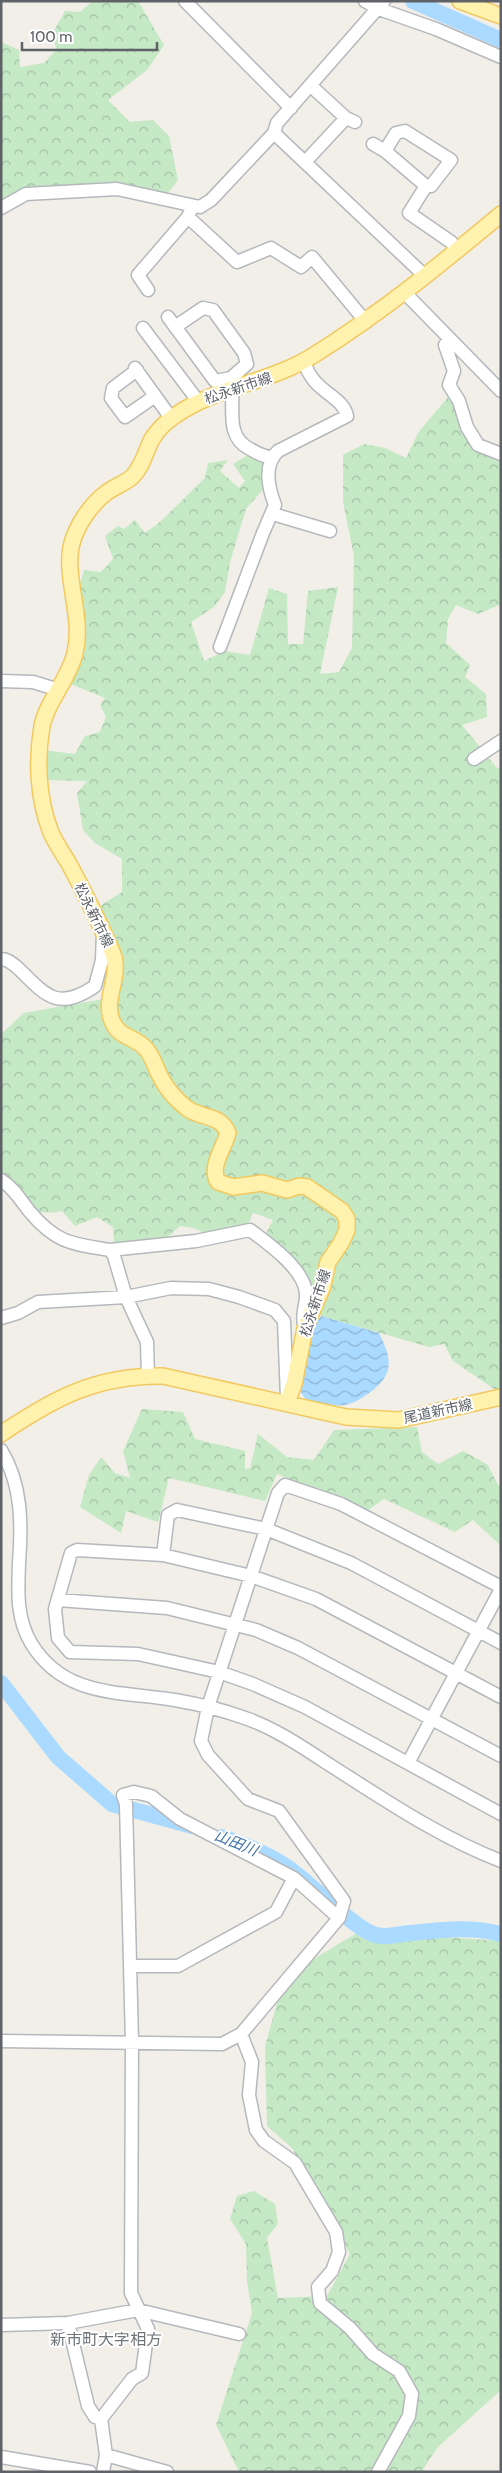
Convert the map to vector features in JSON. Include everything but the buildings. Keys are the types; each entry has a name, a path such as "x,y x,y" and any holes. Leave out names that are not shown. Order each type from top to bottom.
{"main road":[{"path":"460,1 501,16"},
{"name":"松永新市線","path":"287,1404 294,1384 305,1328 322,1286 328,1262 347,1230 347,1219 342,1211 307,1187 299,1186 287,1190 262,1183 233,1187 218,1182 214,1176 215,1168 228,1133 224,1124 216,1118 198,1114 188,1108 172,1093 161,1078 146,1048 123,1035 115,1027 108,1005 115,972 114,958 90,903 50,831 39,772 43,723 75,656 79,629 71,572 71,544 93,504 107,492 131,478 140,466 153,438 171,418 232,382 279,374 366,322 426,277 501,214"},
{"path":"1,1434 71,1392 116,1379 163,1376 287,1404"},
{"name":"尾道新市線","path":"287,1404 346,1417 399,1420 501,1398"}],"street":[{"path":"186,1 291,108"},
{"path":"365,1 381,5 501,57"},
{"path":"148,290 138,275 190,212 211,200 274,133 277,123 381,5"},
{"path":"305,162 350,120 311,86"},
{"path":"426,186 379,148 396,133 404,131 451,160 431,186 426,186 409,213 451,242 458,250"},
{"path":"274,133 426,277"},
{"path":"1,208 26,194 118,188 190,212 237,262 271,248 301,267 312,257 366,322"},
{"path":"405,293 501,391"},
{"path":"232,382 215,381 172,322 203,308 212,310 244,353 247,364 232,382 233,423 238,442 265,457 272,457"},
{"path":"143,328 198,401"},
{"path":"449,338 445,345 454,371 449,386 458,401 467,427 478,445 501,454"},
{"path":"220,646 262,533 273,514 275,505 268,479 272,457 278,451 347,416 346,409 314,383 307,373 304,360"},
{"path":"155,396 124,418 111,398 113,388 136,369 171,418"},
{"path":"273,514 330,531"},
{"path":"1,681 33,682 59,690"},
{"path":"474,759 501,740"},
{"path":"1,959 6,959 14,964 42,992 67,1000 82,996 95,986 102,960 103,932"},
{"path":"1,1180 8,1185 32,1214 57,1238 68,1244 110,1250 196,1241 250,1230 272,1246 302,1278 307,1303 302,1320 305,1328"},
{"path":"110,1250 114,1256 126,1297 147,1342 148,1376"},
{"path":"1,1318 18,1313 38,1302 126,1297 171,1288 209,1289 239,1297 275,1310 284,1320 286,1331 287,1404"},
{"path":"1,1450 18,1491 20,1507 18,1586 22,1623 40,1657 52,1669 81,1685 108,1692 176,1700 246,1718 280,1734 440,1835 501,1861"},
{"path":"1,2041 222,2044 241,2034 339,1918 344,1901 279,1811 248,1799 208,1755 201,1741 208,1707 250,1576 278,1493 285,1485 341,1504 501,1588 408,1763"},
{"path":"163,1555 168,1515 177,1510 266,1529 351,1562 501,1643"},
{"path":"501,1697 316,1599 250,1576 163,1555 77,1550 71,1554 55,1609 58,1638 70,1652 138,1654 220,1672 253,1684 305,1707 501,1814"},
{"path":"58,1600 167,1608 256,1630 298,1648 501,1756"},
{"path":"104,2472 106,2456 101,2419 132,2379 142,2373 148,2329 131,2293 132,2042 126,1804 124,1795 134,1792 151,1796 180,1819 294,1878 339,1918"},
{"path":"130,1966 178,1966 276,1912 294,1878"},
{"path":"241,2034 252,2062 249,2095 256,2130 264,2141 295,2163 336,2232 339,2252 332,2271 318,2287 320,2303 350,2328 373,2354 399,2371 412,2394 409,2416 378,2472"},
{"path":"1,2325 68,2323 138,2310 239,2334"},
{"path":"68,2323 88,2406 96,2417 101,2419"},
{"path":"106,2456 167,2472"},
{"path":"1,2457 90,2472"}],"green space":[{"path":"93,1 138,1 164,45 147,70 108,100 130,122 153,120 169,136 178,180 167,194 113,186 1,202 1,42 19,50 20,67 44,63 57,49 51,36 65,11 80,12"},
{"path":"448,397 458,409 472,444 501,460 499,569 501,569 501,604 478,614 456,605 448,619 446,643 470,665 465,677 486,694 487,717 462,725 496,767 501,769 501,1390 497,1391 453,1361 444,1344 429,1347 321,1316 297,1265 266,1233 273,1220 253,1213 246,1229 210,1236 194,1228 180,1226 164,1240 114,1245 113,1227 97,1217 75,1226 62,1211 41,1212 33,1209 20,1199 1,1176 1,1034 24,1013 104,999 109,1012 121,985 117,946 98,907 122,892 122,859 95,843 83,830 77,793 87,781 46,780 43,750 75,754 85,736 100,732 106,717 100,705 105,698 68,683 78,591 84,570 101,572 113,559 105,536 118,526 124,529 135,520 145,533 160,522 205,478 208,463 228,460 220,471 239,488 245,481 233,464 253,452 265,465 267,485 246,509 230,562 225,592 214,607 191,622 204,661 225,651 250,655 269,588 287,594 288,644 303,644 308,591 338,587 320,674 339,672 352,648 354,556 343,502 343,455 364,444 385,448 406,458 418,433"},
{"path":"142,1409 183,1412 195,1439 245,1451 245,1469 250,1468 258,1434 287,1457 314,1460 334,1430 417,1427 422,1452 438,1464 463,1451 488,1465 498,1485 501,1486 501,1546 473,1520 455,1532 384,1499 367,1511 277,1474 265,1501 169,1478 158,1522 126,1511 121,1533 80,1507 89,1475 101,1457 115,1473 130,1478 123,1451"},
{"path":"360,1931 501,1941 501,2390 438,2447 421,2472 239,2472 216,2425 252,2313 247,2281 246,2244 230,2219 237,2196 254,2191 275,2204 278,2224 267,2238 278,2298 327,2296 350,2254 292,2148 267,2126 265,2047 284,1977"}],"water":[{"path":"321,1316 379,1333 387,1351 389,1366 383,1380 366,1395 345,1405 325,1404 306,1400 299,1389 313,1327"}],"waterway":[{"path":"413,1 501,40"},
{"name":"山田川","path":"1,1683 58,1757 112,1804 192,1826"},
{"name":"山田川","path":"222,1837 258,1851 283,1865 299,1876 357,1925 376,1935 388,1936 456,1929 501,1934"}],"district":[{"name":"新市町大字相方","path":"106,2339"}]}
